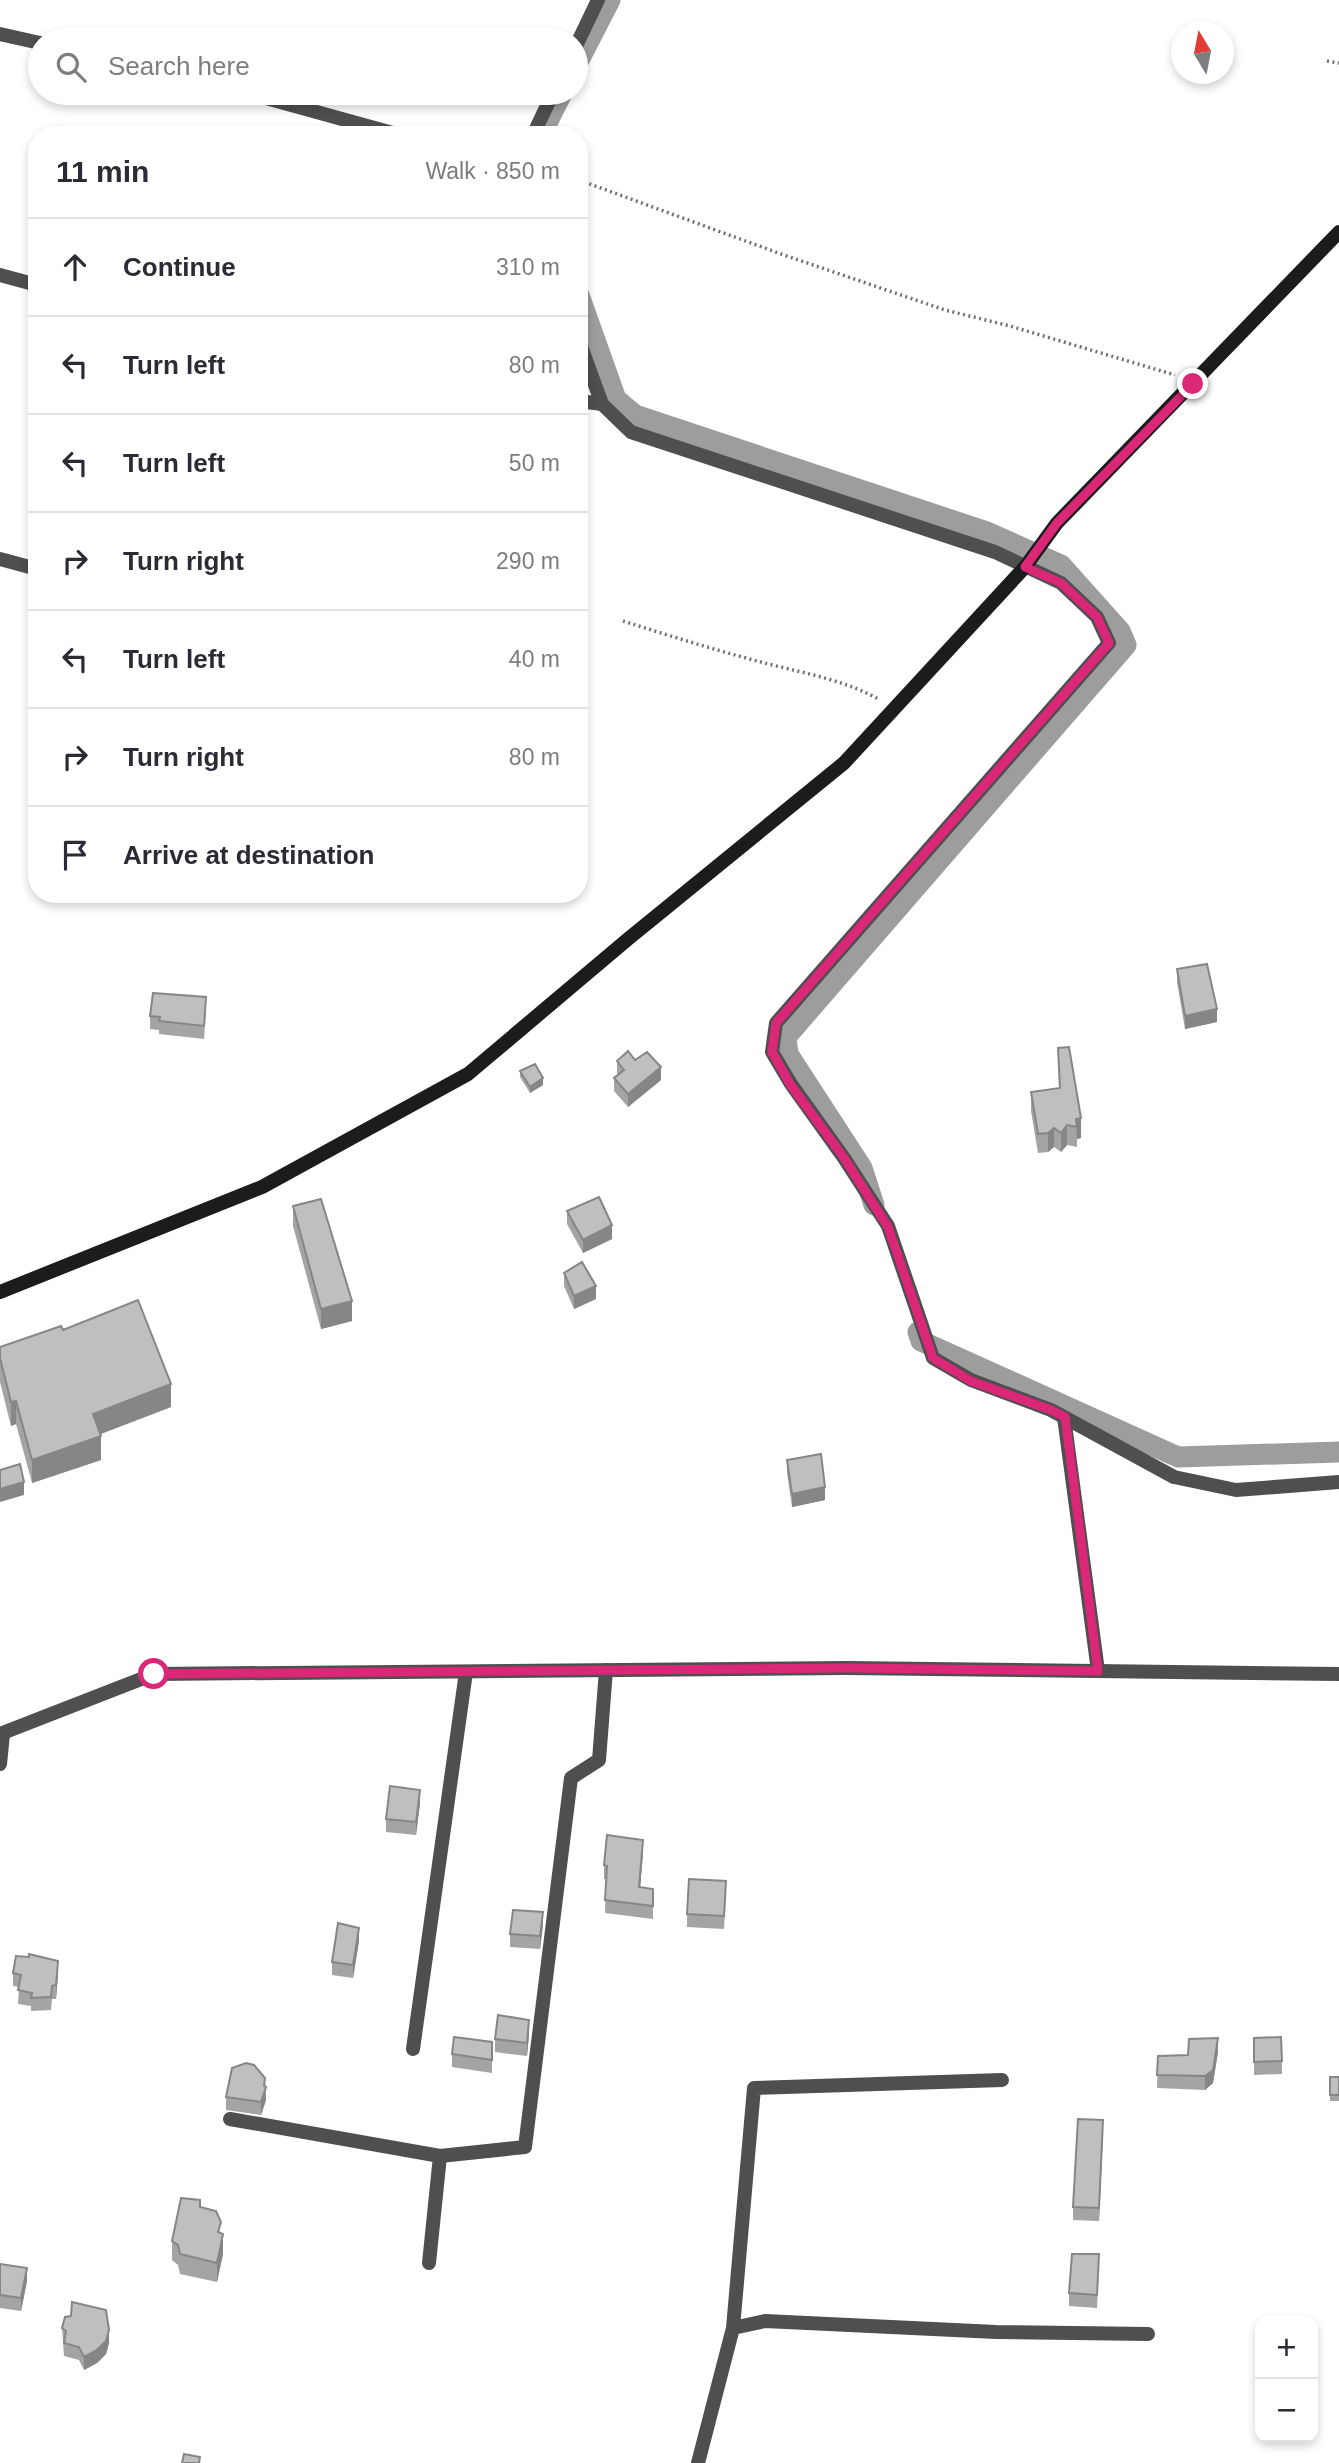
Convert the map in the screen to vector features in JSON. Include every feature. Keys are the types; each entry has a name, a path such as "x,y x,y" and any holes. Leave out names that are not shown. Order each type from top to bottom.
{"main road":[{"path":"0,1292 262,1187 468,1074 844,763 1025,567 1057,523 1339,232"}],"street":[{"path":"585,28 598,0"},
{"path":"0,34 28,40"},
{"path":"291,105 367,126"},
{"path":"537,126 547,105"},
{"path":"0,275 28,283"},
{"path":"588,366 602,404 631,432 995,552 1061,583 1097,617 1109,643 776,1023 772,1052 790,1084 844,1158 888,1227 933,1358 971,1381 1051,1410 1174,1477 1236,1490 1339,1482"},
{"path":"588,402 602,404"},
{"path":"0,559 28,567"},
{"path":"1065,1417 1098,1671"},
{"path":"0,1764 1,1734 154,1674 846,1668 1339,1674"},
{"path":"230,2119 440,2156 525,2147 571,1778 599,1760 606,1670"},
{"path":"413,2049 466,1672"},
{"path":"698,2463 733,2328 754,2088 1002,2080"},
{"path":"429,2263 440,2156"},
{"path":"733,2328 765,2321 996,2332 1148,2334"}],"path":[{"path":"1327,61 1339,63"},
{"path":"588,183 945,310 1171,373 1193,384"},
{"path":"622,621 869,694 891,707"}],"building":[{"path":"1207,964 1217,1009 1185,1016 1177,969"},
{"path":"153,993 206,997 204,1026 159,1021 160,1017 150,1016"},
{"path":"1069,1047 1081,1118 1076,1119 1077,1127 1067,1125 1061,1133 1054,1128 1048,1133 1038,1134 1031,1092 1060,1088 1058,1048"},
{"path":"628,1051 635,1060 647,1052 661,1067 628,1094 614,1078 624,1070 617,1061"},
{"path":"535,1064 543,1078 530,1087 520,1071"},
{"path":"599,1197 612,1225 583,1240 567,1211"},
{"path":"321,1199 352,1301 321,1309 293,1206"},
{"path":"582,1262 596,1286 574,1296 564,1273"},
{"path":"138,1300 171,1384 93,1414 101,1436 32,1460 16,1401 11,1402 0,1358 0,1347 61,1326 63,1330"},
{"path":"821,1454 825,1487 792,1494 787,1460"},
{"path":"20,1464 24,1482 0,1489 0,1470"},
{"path":"390,1786 420,1790 416,1822 386,1819"},
{"path":"607,1835 643,1840 639,1887 653,1889 653,1906 605,1900"},
{"path":"689,1879 726,1881 724,1916 687,1914"},
{"path":"513,1910 543,1912 540,1936 510,1934"},
{"path":"338,1923 359,1928 353,1965 332,1962"},
{"path":"29,1954 58,1961 56,1985 52,1986 51,1997 31,1998 32,1993 18,1990 21,1975 13,1973 16,1956 29,1957"},
{"path":"498,2015 529,2020 527,2043 495,2039"},
{"path":"454,2037 492,2042 492,2060 452,2054"},
{"path":"1281,2037 1282,2061 1254,2062 1254,2038"},
{"path":"1218,2038 1213,2070 1205,2076 1157,2075 1158,2056 1188,2055 1189,2039"},
{"path":"246,2063 254,2065 265,2078 266,2087 261,2102 226,2097 232,2068"},
{"path":"1330,2077 1339,2077 1339,2095 1330,2095"},
{"path":"1078,2119 1103,2120 1099,2208 1073,2207"},
{"path":"181,2198 200,2200 200,2207 216,2211 221,2222 218,2232 223,2234 217,2263 180,2254 178,2245 172,2241"},
{"path":"1072,2254 1099,2254 1097,2295 1069,2293"},
{"path":"0,2264 27,2268 21,2298 0,2295"},
{"path":"72,2302 106,2310 109,2330 106,2341 84,2357 79,2347 64,2343 66,2331 62,2328 65,2317 71,2316"},
{"path":"184,2454 200,2457 199,2463 182,2463"}],"waterway":[{"path":"588,43 610,0"},
{"path":"546,126 556,105"},
{"path":"588,320 616,399 635,415 987,532 1061,565 1120,631 1126,645 786,1037 788,1054 862,1168 874,1205"},
{"path":"918,1332 921,1341 1178,1457 1339,1452"}],"route":[{"path":"154,1674 846,1668 1098,1671 1065,1417 971,1381 933,1358 888,1227 844,1158 790,1084 772,1052 776,1023 1109,643 1097,617 1061,583 1025,567 1057,523 1193,384"}]}
